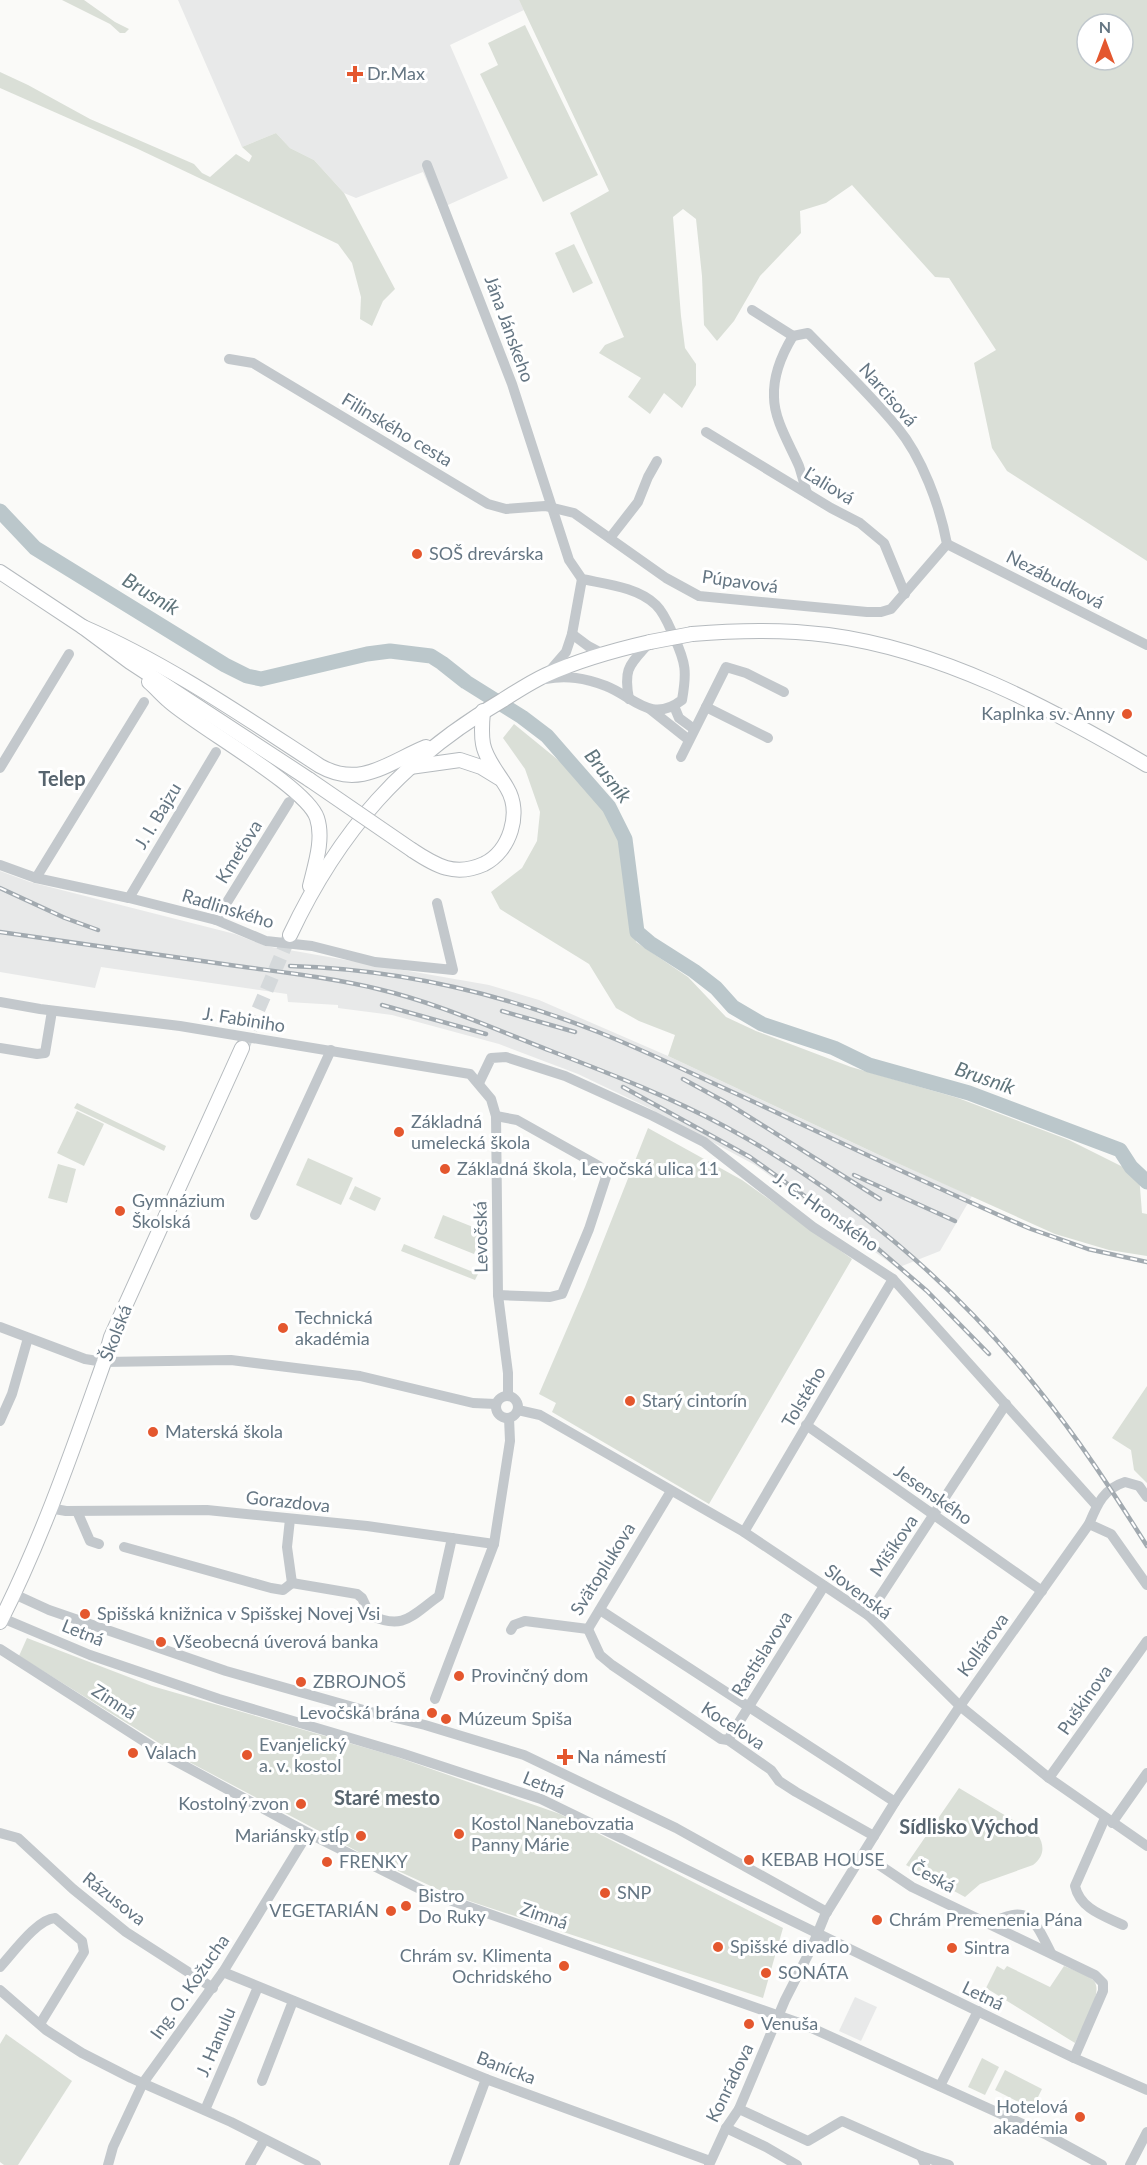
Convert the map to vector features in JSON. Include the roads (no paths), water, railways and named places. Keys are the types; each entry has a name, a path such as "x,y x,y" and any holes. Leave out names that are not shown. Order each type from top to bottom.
{"main road":[{"path":"0,572 83,627 130,662 433,864 454,870 468,870 487,862 501,850 512,828 512,801 508,789 483,744 484,710"},
{"path":"83,627 127,646 206,692 320,766 335,773 358,775 372,772 411,753 437,744"},
{"path":"290,935 305,902 340,846 370,808 410,767 437,744 484,710 541,677 603,654 650,642 692,634 786,631 880,645 955,670 1005,691 1076,725 1147,765"},
{"path":"130,662 169,702 290,787 312,807 319,827 317,856 305,902"},
{"path":"410,767 460,760 481,767 501,779"},
{"name":"Školská","path":"1,1619 14,1594 49,1508 104,1362 111,1337 242,1048"}],"street":[{"name":"Jána Jánskeho","path":"427,165 503,359 569,560 582,579"},
{"path":"752,310 793,336 782,355 773,398 807,493"},
{"name":"Narcisová","path":"793,336 808,333 898,428 921,464 945,530 947,544"},
{"name":"Filinského cesta","path":"230,359 253,363 489,504 506,509 544,506 552,508"},
{"name":"Ľaliová","path":"706,432 860,523 884,543 905,594"},
{"path":"610,538 638,502 657,462"},
{"name":"Púpavová","path":"552,508 574,513 666,578 699,596 881,612 891,609 905,594"},
{"path":"905,594 947,544"},
{"name":"Nezábudková","path":"947,544 1147,645"},
{"path":"541,677 566,652 572,634 582,579 639,594 654,603 664,615 680,653 686,677 682,700 671,709 650,709"},
{"path":"572,634 603,654"},
{"path":"629,699 626,683 630,665 650,642"},
{"path":"0,768 69,654"},
{"path":"681,757 726,667 746,673 784,692"},
{"path":"541,677 587,679 617,691 650,709 689,740"},
{"path":"36,878 144,702"},
{"path":"674,706 682,722 694,729"},
{"path":"706,706 768,738"},
{"name":"J. I. Bajzu","path":"129,898 216,752"},
{"name":"Kmeťova","path":"216,920 289,802"},
{"name":"Radlinského","path":"0,865 36,878 216,920 266,941 312,946 375,962 453,970 437,903"},
{"name":"J. Fabiniho","path":"0,1002 52,1011 180,1026 462,1072 470,1074 479,1083"},
{"path":"0,1048 45,1053 52,1011"},
{"path":"255,1215 331,1050"},
{"name":"J. C. Hronského","path":"479,1083 491,1058 506,1057 565,1076 704,1142 813,1227 893,1279 1096,1505"},
{"name":"Levočská","path":"479,1083 491,1099 496,1116 498,1295 508,1372 508,1395"},
{"path":"496,1116 517,1120 600,1166 606,1177 590,1228 562,1294 550,1297 498,1295"},
{"name":"Tolstého","path":"744,1532 893,1279"},
{"path":"0,1327 85,1359 104,1362 231,1360 353,1374 473,1403 496,1404"},
{"path":"0,1421 12,1394 28,1338"},
{"path":"435,1699 494,1544 510,1441 514,1414 516,1400 508,1395 500,1398 496,1404 499,1415 514,1414"},
{"name":"Mišíkova","path":"868,1615 1006,1404"},
{"name":"Slovenská","path":"514,1414 540,1415 744,1532 868,1615 960,1706 1050,1778 1147,1846"},
{"name":"Jesenského","path":"806,1425 1042,1591"},
{"name":"Kollárova","path":"818,1934 827,1912 895,1803 960,1706 1089,1524 1096,1505 1106,1492 1125,1482 1139,1486 1147,1497"},
{"name":"Svätoplukova","path":"511,1630 514,1625 525,1621 588,1629 671,1491"},
{"name":"Gorazdova","path":"49,1508 77,1511 207,1510 368,1526 494,1544"},
{"path":"77,1511 90,1541 99,1544"},
{"path":"290,1519 287,1547 292,1583"},
{"path":"1089,1524 1111,1534 1147,1585"},
{"path":"124,1547 271,1588 283,1590 292,1583 357,1594 362,1598 370,1615 387,1623 402,1622 439,1596 444,1582 452,1538"},
{"name":"Rastislavova","path":"728,1740 824,1586"},
{"name":"Letná","path":"14,1594 49,1610 226,1671 425,1725 524,1755 676,1828 827,1912"},
{"name":"Koceľova","path":"600,1610 895,1803"},
{"name":"Letná","path":"1,1619 90,1655 219,1699 401,1753 541,1798 1074,2058 1147,2090"},
{"name":"Koceľova","path":"588,1629 600,1655 612,1665 718,1737 728,1740 771,1770 779,1781 874,1836"},
{"name":"Puškinova","path":"1050,1778 1147,1641"},
{"name":"Zimná","path":"0,1649 170,1758 308,1833 424,1891 779,2015 1047,2135 1102,2165"},
{"path":"1123,1925 1091,1909 1077,1896 1075,1886 1108,1820 1147,1773"},
{"name":"Rázusova","path":"0,1833 18,1838 73,1889 126,1932 213,1988"},
{"name":"Ing. O. Kožucha","path":"108,2165 113,2147 143,2083 213,1988 308,1833"},
{"name":"Česká","path":"863,1854 912,1887 1095,1975 1103,1983 1103,1991 1074,2058"},
{"path":"989,1924 1004,1916 1019,1914 1028,1916 1040,1931 1051,1953"},
{"path":"0,1966 47,1918 55,1918 82,1941 84,1952 40,2024"},
{"name":"Konrádova","path":"710,2163 726,2128 739,2109 779,2015 818,1934"},
{"name":"Banícka","path":"223,1972 486,2079 710,2163"},
{"name":"J. Hanulu","path":"205,2110 258,1987"},
{"path":"0,1990 40,2024 82,2053 316,2165"},
{"path":"262,2081 293,2001"},
{"path":"940,2086 978,2011"},
{"path":"454,2165 486,2079"},
{"path":"739,2109 808,2141 842,2121 923,2160 949,2165"},
{"path":"726,2128 797,2165"},
{"path":"1130,2165 1147,2132"},
{"path":"250,2165 262,2144"}],"waterway":[{"name":"Brusník","path":"0,511 35,548 225,665 247,676 261,679 367,654 390,651 431,656 547,736 609,807 625,839 637,932 716,988 733,1007 762,1024 834,1048 869,1065 969,1093 1120,1150 1131,1167 1147,1182"}],"tunnel":[{"path":"242,1048 290,935"}],"railway":[{"path":"0,888 65,918 98,930"},
{"path":"0,932 323,978 400,995 466,1017 618,1077 726,1127 813,1180 855,1210 934,1276 1005,1350 1053,1408 1095,1466 1147,1546"},
{"path":"290,966 369,972 408,978 485,995 561,1018 651,1055 1031,1229 1088,1249 1147,1262"},
{"path":"382,1005 486,1034"},
{"path":"502,1011 575,1032"},
{"path":"683,1079 727,1103 880,1199"},
{"path":"623,1087 750,1157 877,1248 927,1291 989,1354"},
{"path":"854,1175 955,1221"}],"place":[{"name":"Dr.Max","path":"355,74"},
{"name":"SOŠ drevárska","path":"417,554"},
{"name":"Kaplnka sv. Anny","path":"1127,714"},
{"name":"Základná umelecká škola","path":"399,1132"},
{"name":"Základná škola, Levočská ulica 11","path":"445,1169"},
{"name":"Gymnázium Školská","path":"120,1211"},
{"name":"Technická akadémia","path":"283,1328"},
{"name":"Starý cintorín","path":"630,1401"},
{"name":"Materská škola","path":"153,1432"},
{"name":"Spišská knižnica v Spišskej Novej Vsi","path":"85,1614"},
{"name":"Všeobecná úverová banka","path":"161,1642"},
{"name":"Provinčný dom","path":"459,1676"},
{"name":"ZBROJNOŠ","path":"301,1682"},
{"name":"Levočská brána","path":"432,1713"},
{"name":"Múzeum Spiša","path":"446,1719"},
{"name":"Valach","path":"133,1753"},
{"name":"Evanjelický a. v. kostol","path":"247,1755"},
{"name":"Na námestí","path":"565,1757"},
{"name":"Kostolný zvon","path":"301,1804"},
{"name":"Kostol Nanebovzatia Panny Márie","path":"459,1834"},
{"name":"Mariánsky stĺp","path":"361,1836"},
{"name":"KEBAB HOUSE","path":"749,1860"},
{"name":"FRENKY","path":"327,1862"},
{"name":"SNP","path":"605,1893"},
{"name":"Bistro Do Ruky","path":"406,1906"},
{"name":"VEGETARIÁN","path":"391,1911"},
{"name":"Chrám Premenenia Pána","path":"877,1920"},
{"name":"Spišské divadlo","path":"718,1947"},
{"name":"Sintra","path":"952,1948"},
{"name":"Chrám sv. Klimenta Ochridského","path":"564,1966"},
{"name":"SONÁTA","path":"766,1973"},
{"name":"Venuša","path":"749,2024"},
{"name":"Hotelová akadémia","path":"1080,2117"}],"district":[{"name":"Telep","path":"62,779"},
{"name":"Staré mesto","path":"387,1798"},
{"name":"Sídlisko Východ","path":"969,1827"}]}
